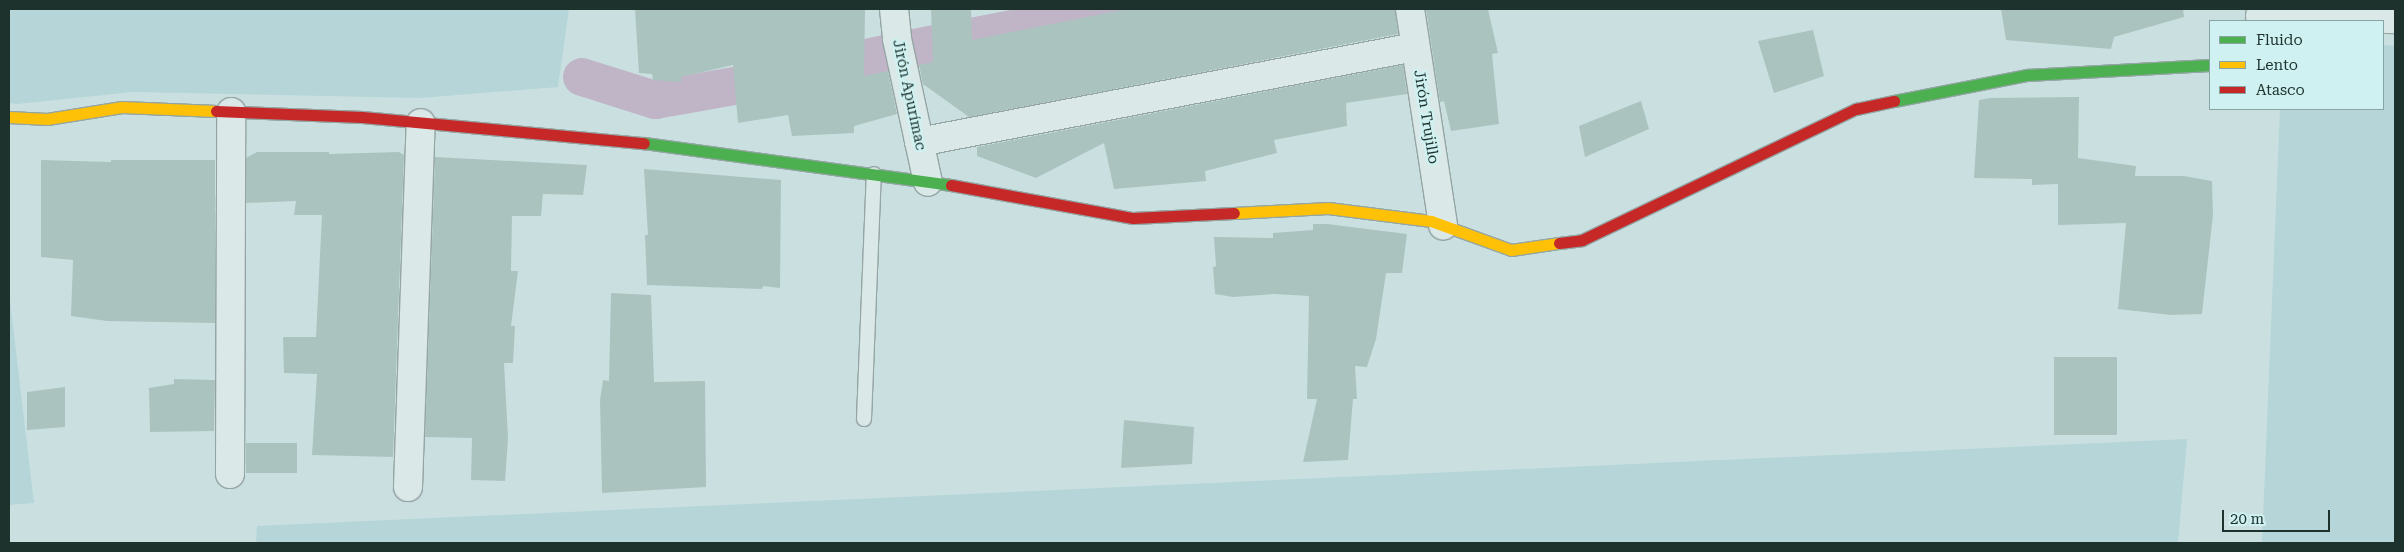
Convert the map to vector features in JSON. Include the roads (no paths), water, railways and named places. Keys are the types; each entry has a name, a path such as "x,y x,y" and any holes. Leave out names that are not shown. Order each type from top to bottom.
{"street":[{"name":"Jirón Apurímac","path":"894,9 897,39 928,182"},
{"name":"Jirón Trujillo","path":"1410,9 1443,225"},
{"path":"2260,16 2362,14 2395,19"},
{"path":"919,142 1415,47"},
{"path":"9,117 47,119 122,107 362,117 652,144 928,182 1133,218 1328,208 1431,221 1511,250 1582,240 1856,109 2028,75 2209,65"},
{"path":"230,474 231,112"},
{"path":"408,487 421,123"}],"lane":[{"path":"864,419 874,174"}],"waterway":[{"path":"582,77 655,100 746,84 899,51 1115,9"}]}
